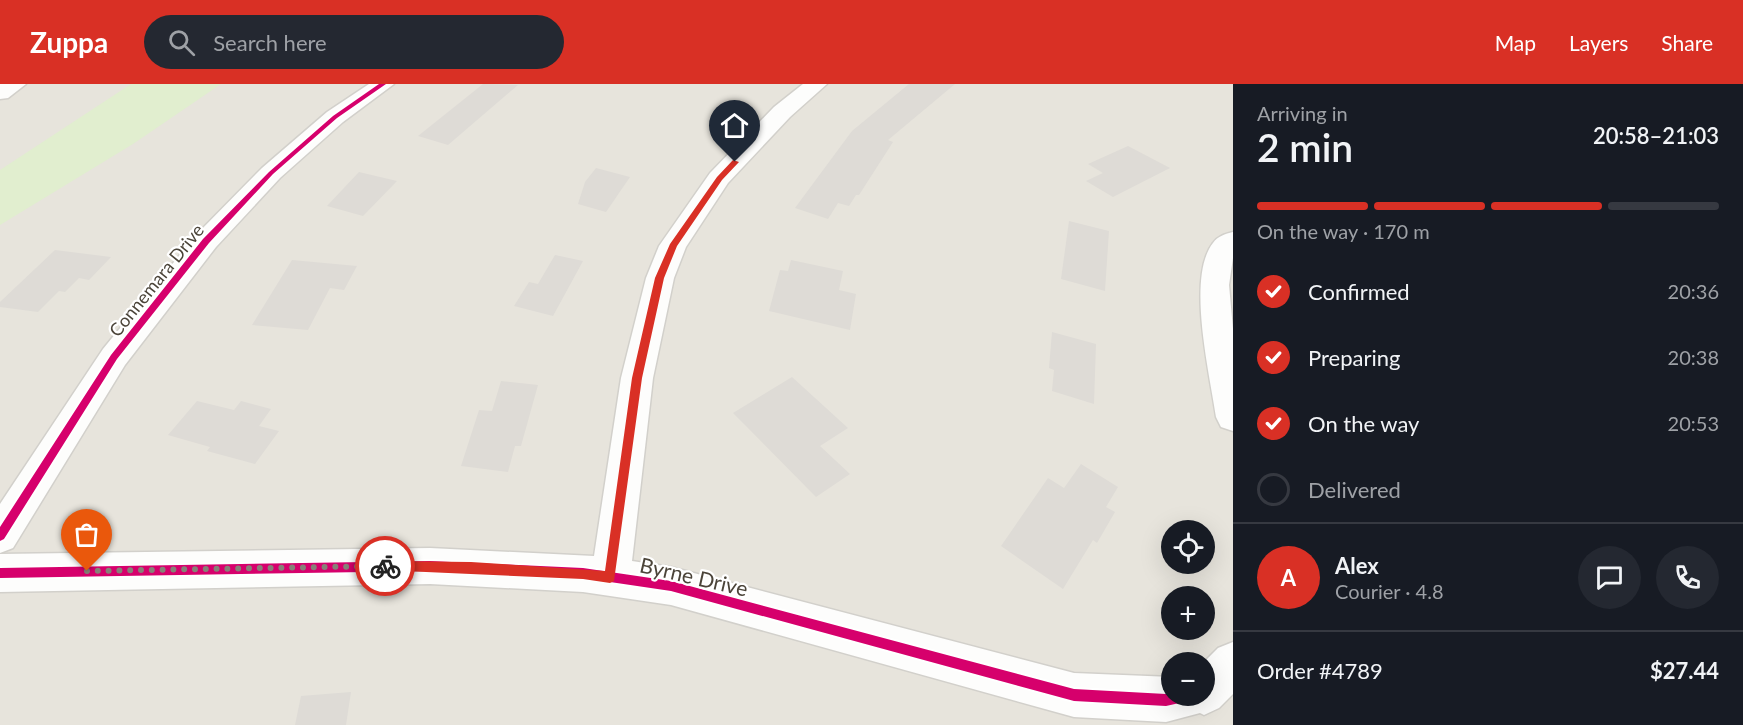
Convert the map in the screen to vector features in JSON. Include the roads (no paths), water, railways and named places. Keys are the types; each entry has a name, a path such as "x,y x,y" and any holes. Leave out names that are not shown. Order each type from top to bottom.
{"street":[{"path":"0,93 15,84"},
{"name":"Connemara Drive","path":"0,536 114,357 206,241 271,173 327,124 383,84"},
{"path":"610,577 637,378 660,278 673,246 719,178 783,112 816,84"},
{"path":"1233,241 1223,249 1216,272 1214,299 1233,417"},
{"name":"Byrne Drive","path":"0,573 430,566 583,573 671,586 1074,695 1161,700"}]}
